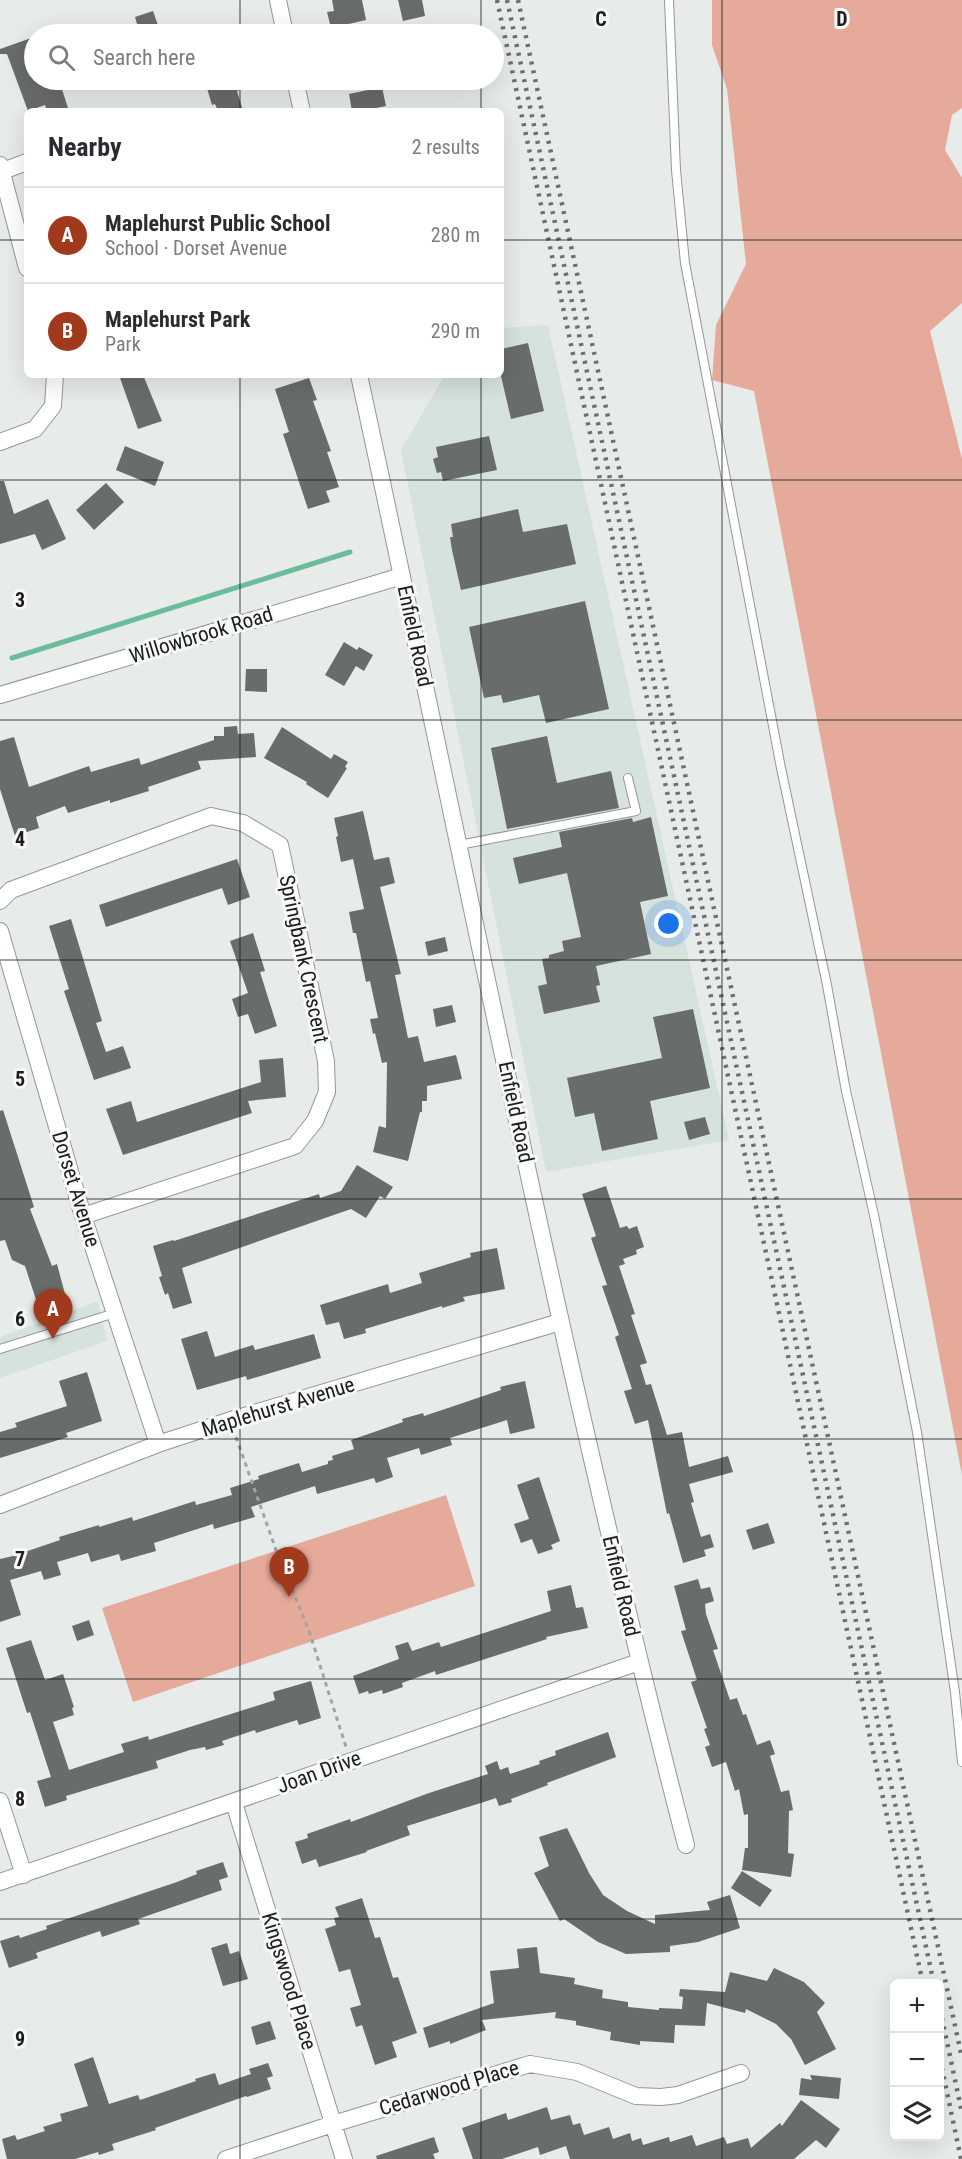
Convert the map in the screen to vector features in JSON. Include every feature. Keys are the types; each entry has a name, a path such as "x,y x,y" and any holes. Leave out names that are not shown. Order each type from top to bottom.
{"street":[{"path":"278,0 283,24"},
{"path":"297,90 301,108"},
{"path":"24,163 1,169 24,257"},
{"path":"0,442 35,429 53,406 55,378"},
{"name":"Enfield Road","path":"360,378 560,1322 639,1662 686,1845"},
{"name":"Willowbrook Road","path":"0,695 402,576"},
{"name":"Springbank Crescent","path":"0,901 11,890 210,816 243,823 280,845 326,1061 327,1092 315,1121 295,1146 83,1216"},
{"name":"Dorset Avenue","path":"0,931 83,1216 158,1444"},
{"name":"Maplehurst Avenue","path":"0,1505 158,1444 231,1420 560,1322"},
{"name":"Joan Drive","path":"0,1882 639,1662"},
{"path":"0,1802 24,1875"},
{"name":"Kingswood Place","path":"234,1803 344,2159"},
{"name":"Cedarwood Place","path":"226,2159 530,2064 577,2072 636,2096 652,2097 678,2095 741,2073"}],"lane":[{"path":"669,0 676,170 685,263 781,768 917,1432 956,1692 962,1762"},
{"path":"459,845 636,811 628,778"},
{"path":"0,1349 115,1313"}],"path":[{"path":"231,1420 276,1550 309,1631 351,1760"}],"shaded area":[{"path":"712,0 962,0 962,108 952,115 945,150 962,178 962,303 930,331 962,459 962,1475 754,391 712,380 716,325 746,264 727,89 712,45"},
{"path":"548,325 729,1140 546,1172 401,450 443,378 504,378 504,328"},
{"path":"98,1301 107,1341 0,1378 0,1337"},
{"path":"446,1495 475,1586 133,1702 102,1608"}],"building":[{"path":"332,0 362,0 366,20 348,24 330,24 327,12 334,11"},
{"path":"398,0 422,0 425,16 403,21"},
{"path":"153,11 158,24 137,24 135,17"},
{"path":"24,41 24,90 62,90 68,108 46,108 45,105 27,108 7,54 0,54 0,49"},
{"path":"208,90 240,90 237,91 242,108 217,108 215,104 212,105"},
{"path":"383,90 386,106 351,108 349,94"},
{"path":"528,343 544,411 511,419 501,378 504,378 504,348"},
{"path":"120,378 144,378 162,421 138,429"},
{"path":"309,378 317,400 313,401 331,451 327,452 339,487 326,491 330,502 308,509 283,434 289,432 275,389"},
{"path":"489,436 497,470 443,481 441,472 437,473 433,459 438,457 436,447"},
{"path":"125,446 164,462 155,486 116,470"},
{"path":"0,481 4,481 14,514 48,499 66,539 42,550 35,534 0,544"},
{"path":"106,483 124,502 94,530 76,510"},
{"path":"518,509 523,532 567,524 576,564 461,590 450,537 453,537 451,524"},
{"path":"585,601 609,709 546,723 539,695 503,703 501,695 484,698 469,627"},
{"path":"344,642 357,650 359,647 373,655 364,671 356,666 344,686 325,675"},
{"path":"246,669 267,669 267,692 245,691"},
{"path":"237,726 238,734 254,733 256,757 198,761 201,769 148,787 149,791 68,813 65,806 36,817 39,828 15,836 0,789 0,741 14,737 29,787 89,766 91,772 139,758 141,765 214,740 214,736 224,736 224,727"},
{"path":"282,727 331,759 334,754 348,762 345,767 347,768 328,798 306,784 307,782 264,758"},
{"path":"547,736 557,783 611,771 619,808 507,829 491,748"},
{"path":"363,811 374,860 389,857 395,883 380,887 401,974 395,975 408,1038 418,1036 424,1062 456,1055 462,1079 427,1086 427,1101 422,1101 422,1112 420,1112 408,1161 373,1152 379,1126 386,1128 387,1062 382,1063 375,1033 373,1034 370,1019 378,1018 370,981 366,982 356,933 353,933 349,912 364,909 353,859 341,862 334,818"},
{"path":"651,817 668,896 640,902 651,954 596,966 600,985 596,986 600,1002 544,1014 538,986 547,984 542,959 564,951 562,941 581,937 567,873 519,884 513,858 562,847 559,832 632,818 633,822"},
{"path":"237,859 250,897 228,905 222,888 106,927 99,905"},
{"path":"71,919 102,1021 96,1023 106,1052 123,1046 131,1068 94,1080 64,991 69,989 49,926"},
{"path":"253,933 265,971 260,972 277,1026 255,1034 248,1014 238,1017 232,999 248,993 230,941"},
{"path":"445,937 448,951 428,956 425,942"},
{"path":"452,1005 456,1022 436,1027 433,1009"},
{"path":"693,1009 710,1088 650,1101 658,1139 602,1151 594,1113 575,1117 567,1078 662,1058 653,1017"},
{"path":"283,1058 286,1097 248,1101 252,1113 123,1155 106,1109 131,1101 137,1122 261,1082 259,1060"},
{"path":"3,1110 34,1207 30,1209 52,1266 57,1264 69,1309 42,1318 25,1266 12,1260 5,1240 0,1241 0,1111"},
{"path":"705,1117 710,1134 689,1140 684,1122"},
{"path":"357,1165 393,1187 385,1199 380,1196 366,1218 351,1209 182,1268 192,1303 173,1309 168,1293 165,1295 159,1277 162,1276 153,1246 319,1194 320,1198 341,1191"},
{"path":"606,1186 620,1228 627,1226 629,1229 637,1226 644,1247 636,1250 637,1254 623,1259 625,1264 619,1266 635,1314 631,1315 647,1363 640,1365 646,1385 651,1384 667,1435 682,1432 689,1467 728,1456 733,1472 689,1484 694,1502 691,1503 701,1537 710,1534 714,1547 704,1550 706,1556 683,1563 669,1513 667,1514 648,1420 635,1424 624,1391 632,1389 615,1337 619,1335 602,1286 607,1285 591,1238 596,1236 582,1194"},
{"path":"497,1248 505,1289 463,1297 465,1301 365,1329 366,1333 344,1339 339,1322 326,1325 320,1305 388,1284 390,1293 422,1283 419,1273 471,1257 470,1253"},
{"path":"207,1331 215,1357 253,1345 255,1350 314,1334 321,1358 247,1380 246,1376 197,1390 181,1339"},
{"path":"87,1372 102,1421 66,1433 68,1437 0,1458 0,1432 17,1427 15,1423 67,1406 59,1381"},
{"path":"525,1381 535,1428 510,1434 507,1420 450,1438 452,1445 421,1455 419,1448 387,1458 393,1477 376,1483 374,1478 317,1494 315,1486 251,1507 255,1517 214,1529 213,1524 154,1543 156,1551 121,1561 119,1554 91,1562 88,1553 57,1562 61,1575 44,1580 41,1571 10,1580 21,1615 0,1622 0,1559 99,1525 99,1527 132,1517 133,1521 195,1501 196,1505 232,1495 230,1488 299,1463 302,1472 328,1464 328,1461 333,1460 332,1456 354,1449 351,1440 403,1422 402,1419 423,1413 424,1416 501,1390 500,1387"},
{"path":"539,1477 560,1541 551,1545 553,1549 538,1554 532,1539 521,1543 514,1524 529,1519 517,1485"},
{"path":"768,1523 775,1543 753,1550 746,1530"},
{"path":"698,1579 701,1589 710,1587 714,1601 705,1604 706,1614 718,1649 713,1650 730,1700 737,1698 743,1715 746,1714 757,1745 770,1740 775,1754 770,1756 781,1792 789,1790 793,1810 789,1811 788,1853 794,1854 791,1877 742,1870 745,1848 748,1848 748,1814 744,1815 739,1789 735,1791 726,1762 712,1767 705,1747 710,1745 704,1729 707,1728 691,1682 697,1680 681,1631 686,1630 674,1586"},
{"path":"571,1585 576,1608 583,1607 588,1628 546,1637 547,1639 436,1675 435,1671 402,1683 403,1687 383,1694 382,1690 359,1694 353,1676 399,1659 395,1646 408,1642 412,1651 439,1642 441,1647 551,1611 547,1591"},
{"path":"89,1620 94,1635 77,1641 72,1626"},
{"path":"31,1640 45,1680 63,1674 74,1707 72,1708 74,1715 53,1722 69,1770 124,1752 121,1744 148,1736 149,1740 275,1700 273,1692 311,1681 321,1718 299,1725 297,1720 256,1733 255,1730 222,1741 224,1745 206,1750 205,1747 190,1750 156,1761 158,1768 66,1796 67,1800 45,1807 37,1781 51,1777 6,1648"},
{"path":"608,1732 616,1757 547,1783 548,1785 511,1799 512,1802 499,1806 496,1798 407,1826 410,1835 367,1852 319,1867 316,1859 302,1864 295,1842 308,1838 307,1834 350,1819 351,1822 488,1774 485,1766 497,1761 500,1770 508,1767 510,1774 540,1764 539,1761 556,1755 555,1751"},
{"path":"567,1828 589,1873 603,1895 627,1911 655,1924 655,1915 710,1910 707,1902 730,1895 740,1928 698,1942 670,1946 670,1952 626,1954 598,1942 564,1919 560,1921 534,1873 549,1866 539,1837"},
{"path":"223,1862 228,1877 219,1880 222,1890 138,1919 140,1924 102,1937 100,1931 36,1953 38,1958 9,1968 0,1941 19,1935 20,1938 47,1929 46,1926 177,1882 197,1874 196,1871"},
{"path":"742,1871 772,1890 760,1907 731,1888"},
{"path":"362,1898 375,1938 380,1937 393,1978 398,1977 417,2033 392,2042 397,2057 375,2065 362,2025 356,2027 350,2008 361,2005 350,1969 339,1972 325,1929 336,1925 334,1918 339,1917 335,1907"},
{"path":"227,1943 230,1954 239,1951 248,1979 223,1986 211,1948"},
{"path":"537,1947 540,1973 575,1978 574,1984 603,1990 602,1998 628,2002 628,2007 659,2010 659,2008 682,2009 683,1997 679,1996 680,1989 725,1992 730,1972 767,1981 774,1968 804,1982 825,2003 817,2012 836,2049 805,2065 791,2039 776,2024 746,2009 745,2013 707,2003 705,2026 675,2025 674,2043 640,2041 640,2045 610,2040 611,2032 576,2025 576,2021 555,2018 556,2012 482,2020 486,2030 450,2044 450,2041 429,2048 423,2028 494,2003 490,1971 519,1968 517,1949"},
{"path":"270,2021 276,2039 256,2045 251,2027"},
{"path":"93,2057 109,2104 138,2095 140,2100 215,2073 219,2085 251,2074 249,2069 268,2063 273,2076 267,2078 271,2089 112,2144 114,2150 99,2155 98,2152 75,2159 7,2159 2,2139 15,2135 17,2140 45,2131 43,2127 62,2121 60,2114 88,2106 74,2064"},
{"path":"810,2075 841,2078 839,2099 799,2095 801,2078 812,2080"},
{"path":"801,2100 840,2129 826,2148 816,2140 794,2159 570,2159 566,2146 540,2155 538,2147 502,2159 473,2159 462,2128 506,2113 508,2120 547,2107 551,2120 570,2115 573,2125 580,2123 584,2135 609,2127 613,2139 630,2133 632,2141 641,2138 643,2145 669,2137 670,2142 692,2135 696,2146 724,2137 727,2144 748,2138 751,2148 780,2123 782,2126"},
{"path":"434,2137 439,2152 433,2154 435,2159 377,2159 376,2156"}],"waterway":[{"path":"12,658 350,552"}],"railway":[{"path":"497,0 502,24"},
{"path":"507,0 933,1979"},
{"path":"518,0 962,2058"},
{"path":"504,33 922,1979"},
{"path":"944,2028 962,2113"},
{"path":"944,2078 961,2159"}],"place":[{"name":"Maplehurst Public School","path":"53,1339"},
{"name":"Maplehurst Park","path":"289,1597"}]}
